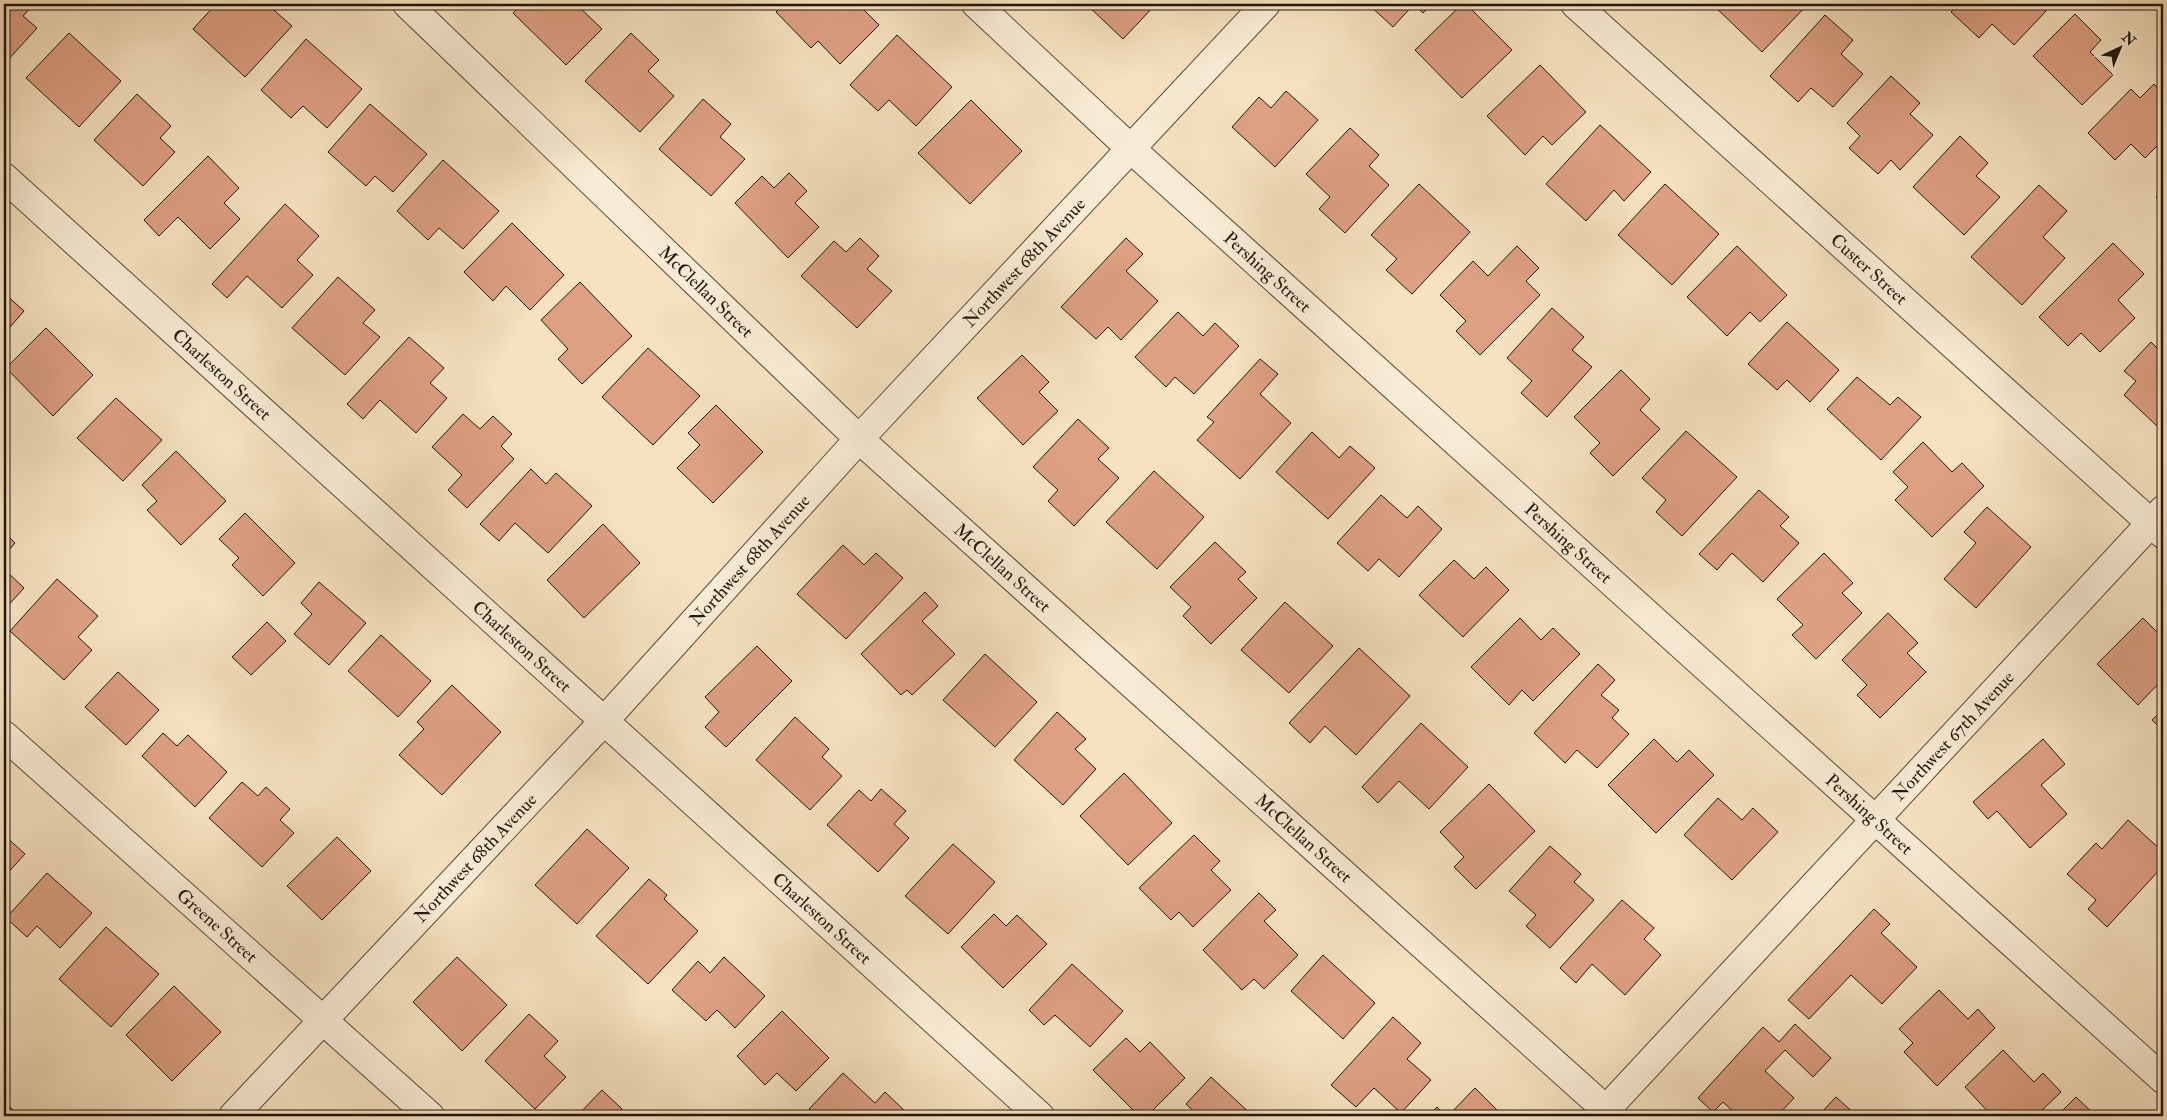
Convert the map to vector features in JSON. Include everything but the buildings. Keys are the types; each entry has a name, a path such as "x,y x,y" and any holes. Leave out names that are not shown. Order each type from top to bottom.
{"street":[{"name":"McClellan Street","path":"407,4 859,439 1606,1114"},
{"name":"Pershing Street","path":"976,4 1130,149 2163,1079"},
{"name":"Northwest 68th Avenue","path":"233,1116 604,721 859,439 1266,4"},
{"name":"Custer Street","path":"1575,4 2159,522"},
{"name":"Charleston Street","path":"4,177 1040,1116"},
{"name":"Northwest 67th Avenue","path":"1606,1114 1876,820 2159,522"},
{"name":"Greene Street","path":"4,735 430,1116"}]}
